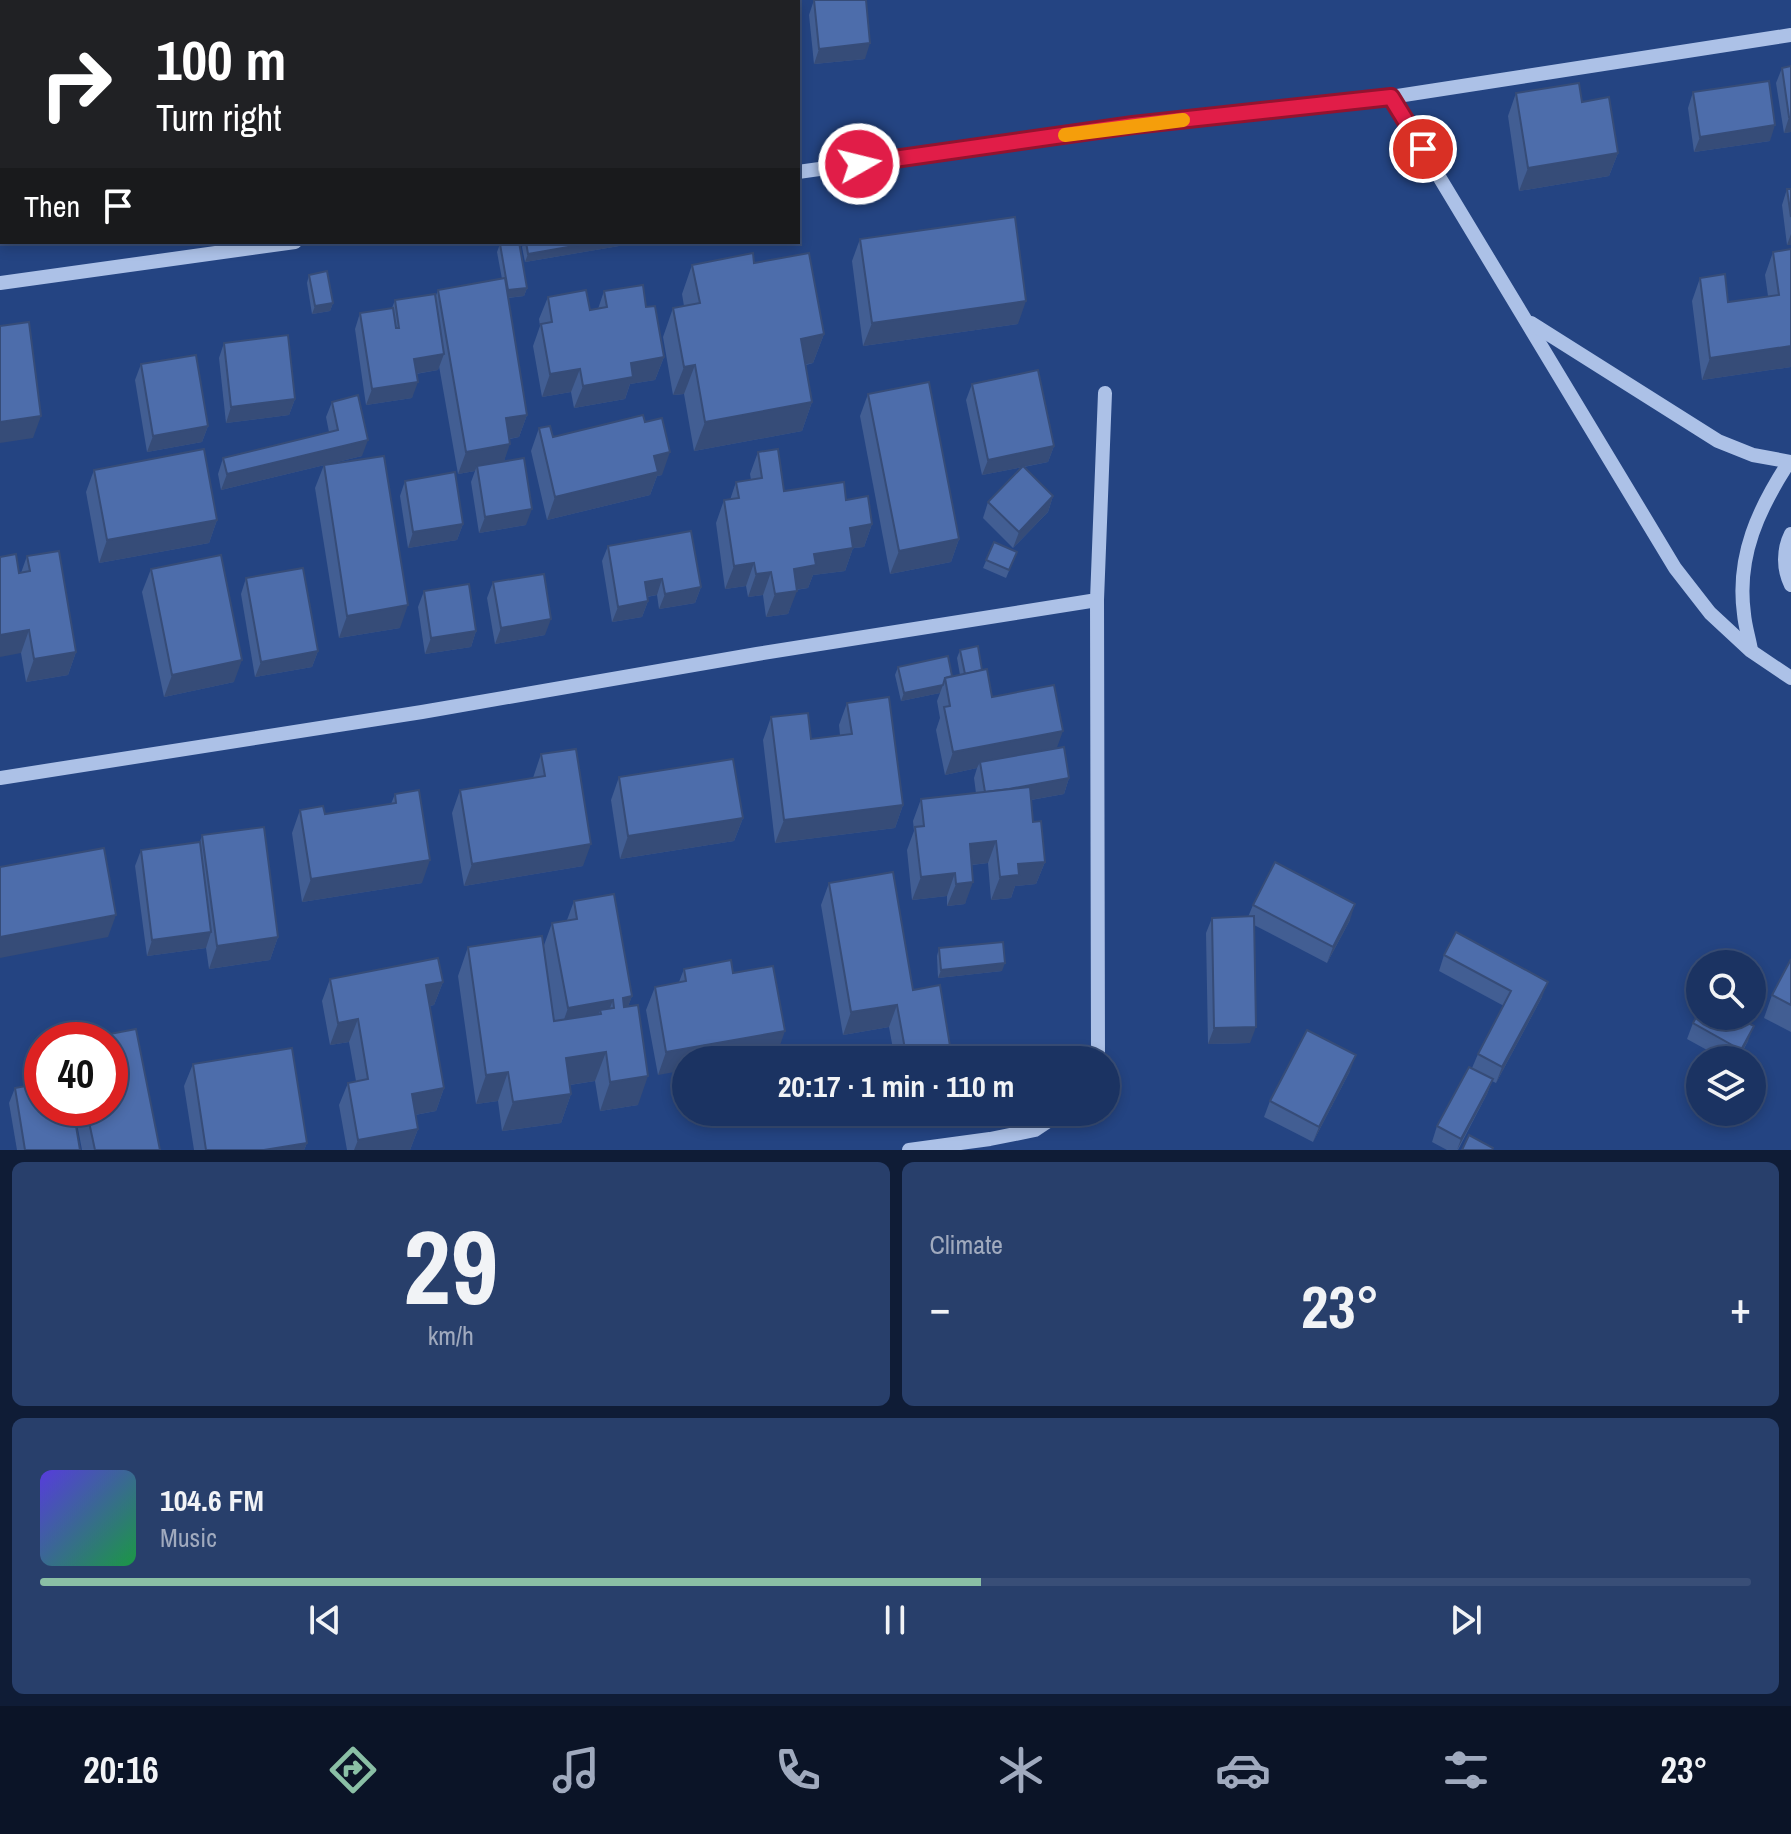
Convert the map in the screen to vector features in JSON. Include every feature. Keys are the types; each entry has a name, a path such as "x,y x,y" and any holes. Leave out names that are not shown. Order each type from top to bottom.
{"street":[{"path":"800,172 1133,125 1391,97 1791,35"},
{"path":"1391,97 1675,568 1710,613 1751,651 1791,678"},
{"path":"0,283 281,244"},
{"path":"1527,320 1718,441 1753,455 1790,462 1767,496 1752,532 1744,571 1743,611 1751,651"},
{"path":"1097,1046 1097,600 1105,393"},
{"path":"1791,534 1784,561 1791,585"},
{"path":"0,778 407,715 772,651 1097,600"},
{"path":"909,1150 990,1139 1041,1126"}],"building":[{"path":"814,0 866,0 870,43 819,49"},
{"path":"1791,66 1791,117 1789,117 1782,68"},
{"path":"1769,81 1775,125 1700,137 1693,92"},
{"path":"1579,83 1582,102 1609,97 1618,153 1528,168 1516,93"},
{"path":"1787,189 1791,189 1791,217"},
{"path":"1015,217 1026,301 872,323 860,239"},
{"path":"500,244 519,244 527,288 508,290"},
{"path":"526,244 586,244 528,254"},
{"path":"1791,249 1791,346 1710,358 1700,278 1725,274 1728,302 1779,295 1773,252"},
{"path":"753,253 754,263 809,253 824,334 801,339 812,402 705,422 695,365 684,367 673,308 700,303 692,265"},
{"path":"327,271 333,303 315,306 309,275"},
{"path":"505,278 527,415 506,418 510,444 466,452 438,290"},
{"path":"643,285 646,307 655,306 664,357 631,363 633,377 583,386 580,369 550,374 541,324 552,322 548,297 586,290 590,310 607,307 604,291"},
{"path":"435,294 444,354 414,359 418,382 372,389 360,313 393,308 396,328 399,328 395,300"},
{"path":"29,322 41,416 0,422 0,326"},
{"path":"288,335 295,399 231,407 224,343"},
{"path":"196,355 208,426 153,436 141,364"},
{"path":"1038,370 1054,446 988,460 972,384"},
{"path":"929,382 959,539 899,551 868,394"},
{"path":"358,395 368,440 227,474 223,458 338,430 332,402"},
{"path":"643,415 645,422 662,418 670,452 654,456 658,472 555,497 539,428 550,426 553,437"},
{"path":"204,449 217,520 107,540 94,470"},
{"path":"778,449 784,491 844,482 846,500 868,496 872,524 850,528 853,548 814,554 816,565 794,569 797,591 775,594 771,572 756,574 754,563 734,566 724,500 739,498 736,482 762,478 758,452"},
{"path":"384,456 408,605 347,616 324,465"},
{"path":"524,458 532,509 485,517 477,466"},
{"path":"1023,466 1053,496 1019,532 988,502"},
{"path":"455,472 463,524 413,532 405,481"},
{"path":"691,531 701,587 665,594 662,579 645,582 648,601 618,607 608,546"},
{"path":"994,542 1017,552 1009,570 986,560"},
{"path":"59,551 76,652 34,659 29,630 0,635 0,557 16,554 19,573 30,571 27,556"},
{"path":"221,555 242,660 172,675 151,569"},
{"path":"303,568 318,651 261,662 246,578"},
{"path":"544,574 551,619 501,628 493,582"},
{"path":"469,584 476,631 431,638 424,591"},
{"path":"978,646 982,670 965,674 960,650"},
{"path":"948,656 952,676 945,678 943,685 904,693 898,667"},
{"path":"987,669 992,697 1054,685 1063,731 953,752 944,707 950,706 945,678"},
{"path":"889,697 903,805 784,820 771,717 808,713 811,739 852,734 847,703"},
{"path":"1064,747 1069,778 985,792 980,762"},
{"path":"576,749 591,844 472,864 460,790 545,776 541,754"},
{"path":"733,759 743,818 628,836 619,777"},
{"path":"1030,787 1033,822 1041,821 1045,862 1018,864 1019,875 1000,877 996,841 970,844 973,882 956,884 955,873 921,877 915,827 924,826 921,799"},
{"path":"419,790 430,860 311,879 300,810 323,806 325,814 396,803 395,794"},
{"path":"264,827 278,937 217,946 202,835"},
{"path":"200,842 211,932 152,940 141,850"},
{"path":"104,848 116,915 0,937 0,867"},
{"path":"1275,862 1355,904 1333,947 1253,905"},
{"path":"893,872 913,990 940,985 950,1046 904,1046 897,1005 851,1012 829,883"},
{"path":"614,894 632,996 623,998 624,1007 638,1005 648,1076 610,1082 606,1052 566,1058 571,1094 513,1102 508,1072 486,1075 468,947 542,936 554,1021 601,1014 600,1010 614,1008 613,1000 568,1008 552,923 577,919 574,901"},
{"path":"1254,916 1256,1027 1214,1028 1212,918"},
{"path":"1456,932 1548,982 1502,1067 1478,1054 1511,991 1444,955"},
{"path":"1003,942 1005,963 941,970 939,948"},
{"path":"438,958 443,982 426,985 444,1088 412,1094 418,1129 358,1140 348,1083 368,1079 358,1019 338,1023 330,979"},
{"path":"1791,959 1791,1005 1772,995"},
{"path":"731,960 733,973 773,966 785,1031 700,1046 672,1046 672,1051 666,1052 655,987 686,981 684,969"},
{"path":"136,1029 160,1150 95,1150 90,1126 128,1126 128,1031"},
{"path":"1307,1030 1356,1055 1319,1127 1270,1101"},
{"path":"1705,1030 1752,1030 1743,1046 1734,1046"},
{"path":"292,1048 307,1143 264,1150 206,1150 193,1064"},
{"path":"1469,1067 1493,1079 1461,1139 1437,1126"},
{"path":"24,1086 24,1126 76,1126 80,1150 25,1150 15,1088"},
{"path":"1469,1135 1493,1148 1492,1150 1462,1150"}],"slow traffic":[{"path":"1065,135 1183,120"}],"route":[{"path":"859,164 1133,125 1391,97 1423,149"}]}
